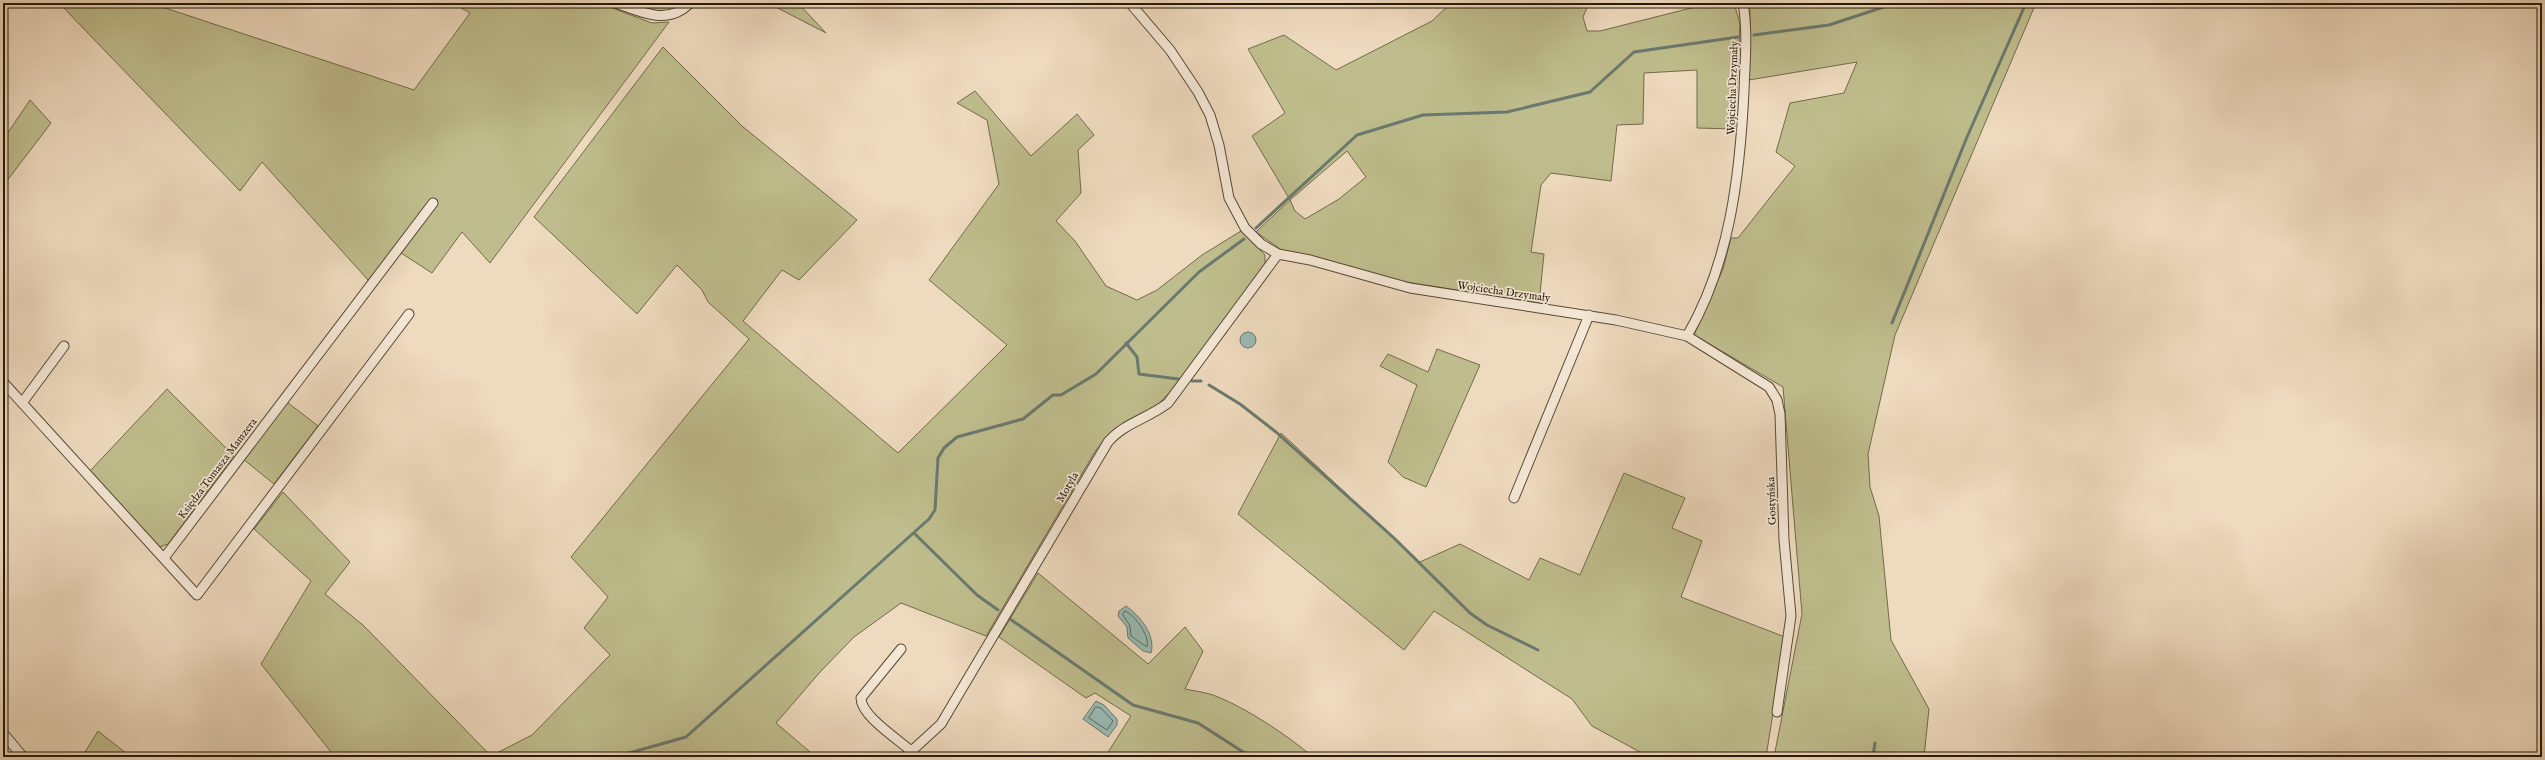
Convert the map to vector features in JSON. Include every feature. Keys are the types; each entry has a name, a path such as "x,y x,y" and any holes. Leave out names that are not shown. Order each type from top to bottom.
{"street":[{"path":"616,3 656,17 670,16 690,3"},
{"name":"Wojciecha Drzymały","path":"1130,3 1170,50 1210,115 1219,145 1225,182 1234,210 1245,228 1261,244 1278,254 1310,260 1410,288 1588,315 1687,336 1713,281 1735,189 1742,149 1746,32 1743,3"},
{"name":"Księdza Tomasza Mamzera","path":"164,558 433,203"},
{"name":"Motyla","path":"908,754 941,724 1108,442 1116,432 1150,415 1168,403 1278,254"},
{"path":"3,382 197,595 409,314"},
{"path":"1514,498 1588,315"},
{"name":"Gostyńska","path":"1687,336 1768,387 1777,400 1780,414 1784,540 1791,616 1777,712"},
{"path":"22,403 64,346"},
{"path":"902,649 861,698 861,703 871,716 908,754"},
{"path":"3,734 23,757"}],"shaded area":[{"path":"59,3 150,3 414,90 470,13 452,3 599,3 652,23 669,22 490,263 462,232 432,273 401,253 376,286 368,280 262,162 240,191"},
{"path":"632,3 682,3 670,10 664,11 651,9"},
{"path":"768,3 798,3 826,33"},
{"path":"1451,3 1589,3 1583,17 1587,31 1600,31 1703,5 1734,3 1740,24 1735,129 1697,128 1697,70 1644,73 1643,124 1617,125 1611,181 1551,173 1541,185 1531,252 1544,254 1539,303 1400,281 1283,251 1256,232 1290,200 1252,136 1285,113 1248,49 1284,35 1336,70 1432,21","holes":["1347,151 1366,177 1339,199 1305,219 1295,211 1290,200"]},
{"path":"1750,3 2036,3 1895,335 1868,454 1870,487 1879,516 1891,640 1929,709 1924,757 1774,757 1802,614 1783,387 1694,335 1723,269 1731,238 1738,238 1795,166 1776,152 1790,103 1844,93 1857,62 1749,80"},
{"path":"663,47 742,126 857,220 799,280 782,270 743,321 898,453 1007,345 929,280 999,184 987,120 957,103 975,91 1031,156 1077,114 1094,135 1078,150 1081,193 1056,221 1075,241 1106,286 1137,300 1157,290 1202,255 1241,231 1265,255 1265,268 1170,392 1153,410 1114,429 1096,450 986,636 901,603 854,637 821,671 776,723 816,757 327,757 331,752 261,664 311,581 254,529 283,492 350,562 325,594 364,626 491,756 532,735 610,655 584,628 608,597 571,557 749,339 708,302 702,290 677,265 637,314 534,217"},
{"path":"30,100 51,123 3,186 3,140"},
{"path":"1437,349 1480,365 1426,487 1403,477 1388,462 1417,385 1380,366 1388,354 1428,372"},
{"path":"167,389 234,456 168,544 160,547 90,471"},
{"path":"287,402 318,426 274,484 243,459"},
{"path":"1281,433 1420,562 1460,544 1529,580 1540,558 1580,575 1624,473 1685,498 1672,528 1702,541 1681,597 1785,637 1766,757 1649,757 1592,726 1572,699 1434,611 1404,650 1238,514"},
{"path":"1038,573 1148,664 1185,627 1203,651 1185,689 1213,695 1252,714 1291,740 1313,757 1105,757 1131,716 1095,693 1086,698 999,637"},
{"path":"98,731 131,757 82,757"}],"water":[{"path":"1248,332 1255,337 1256,340 1251,347 1248,348 1241,343 1240,340 1245,333"},
{"path":"1126,606 1137,615 1146,626 1151,639 1151,653 1143,651 1128,638 1127,627 1118,616 1119,611"},
{"path":"1096,701 1104,705 1117,719 1117,725 1108,737 1083,719"}],"waterway":[{"path":"1754,35 1829,25 1896,3"},
{"path":"1892,323 1967,137 2026,3"},
{"path":"1256,228 1357,135 1423,115 1507,112 1590,92 1634,52 1738,37"},
{"path":"615,757 686,737 929,519 935,510 938,458 944,448 957,437 1023,419 1053,395 1061,395 1096,374 1199,272 1244,239"},
{"path":"1126,343 1137,357 1139,374 1178,379"},
{"path":"1192,381 1201,381"},
{"path":"1209,385 1240,404 1276,432 1394,538 1470,613 1487,625 1538,650"},
{"path":"915,534 977,595 998,610"},
{"path":"1010,619 1133,705 1198,723 1251,757"},
{"path":"1873,757 1875,743"}]}
